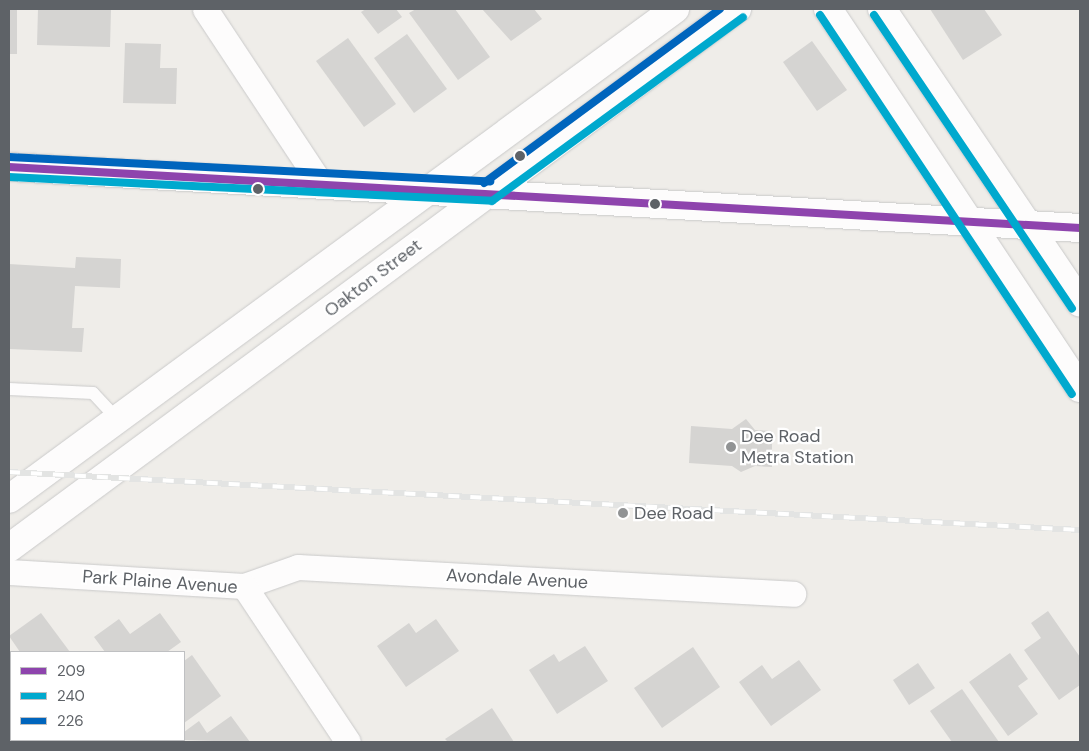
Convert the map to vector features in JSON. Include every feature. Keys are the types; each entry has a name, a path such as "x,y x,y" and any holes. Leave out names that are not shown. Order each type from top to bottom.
{"main road":[{"path":"9,499 676,9"},
{"name":"Oakton Street","path":"9,548 737,9"},
{"path":"828,9 972,222 1080,388"},
{"path":"882,9 1026,226 1080,303"},
{"path":"9,167 490,191 1080,228"}],"street":[{"path":"205,9 320,183"},
{"name":"Avondale Avenue","path":"244,586 298,567 793,594"},
{"name":"Park Plaine Avenue","path":"9,572 244,586 348,742"}],"lane":[{"path":"9,389 93,393 117,419"}],"building":[{"path":"9,9 17,9 17,54 9,54"},
{"path":"38,9 111,9 110,47 37,45"},
{"path":"366,9 396,9 402,17 378,34 361,12"},
{"path":"416,9 455,9 490,57 458,80 409,13"},
{"path":"482,9 534,9 542,19 511,41"},
{"path":"930,9 984,9 1002,35 963,60"},
{"path":"407,34 447,89 414,113 374,58"},
{"path":"348,38 396,104 364,127 316,61"},
{"path":"812,41 847,90 817,111 783,62"},
{"path":"125,43 161,44 160,68 177,68 176,104 123,103"},
{"path":"76,257 121,259 120,288 75,286 72,328 84,328 82,352 9,349 9,264 75,268"},
{"name":"Dee Road Metra Station","path":"746,419 755,430 772,431 772,467 755,466 741,472 732,466 689,463 691,426 732,429"},
{"path":"1048,611 1080,657 1080,685 1059,700 1024,650 1041,638 1031,623"},
{"path":"41,613 69,651 19,651 9,636"},
{"path":"160,613 181,642 168,651 104,651 94,637 119,619 130,634"},
{"path":"436,619 459,651 406,687 377,646 409,623 416,633"},
{"path":"585,646 608,681 557,714 529,670 554,654 559,662"},
{"path":"693,647 720,687 662,728 634,688"},
{"path":"1010,653 1028,679 1018,686 1038,714 1008,736 969,682"},
{"path":"192,655 221,696 185,722 185,660"},
{"path":"799,660 821,690 771,726 739,682 762,665 772,679"},
{"path":"918,663 935,688 909,705 893,680"},
{"path":"9,675 10,700 9,722"},
{"path":"962,689 999,742 952,742 930,711"},
{"path":"492,708 514,742 448,742 445,739"},
{"path":"231,716 250,742 185,740 185,731 199,721 207,733"},
{"path":"84,741 85,742 67,742"}],"railway":[{"path":"9,472 1080,530"}],"transit line":[{"name":"226","path":"484,183 720,9"},
{"name":"240","path":"820,15 1072,394"},
{"name":"240","path":"874,15 1072,309"},
{"name":"240","path":"9,177 492,201 743,17"},
{"name":"226","path":"9,157 490,181"},
{"name":"209","path":"9,167 1080,228"}],"place":[{"name":"Dee Road Metra Station","path":"731,447"},
{"name":"Dee Road","path":"623,513"}]}
